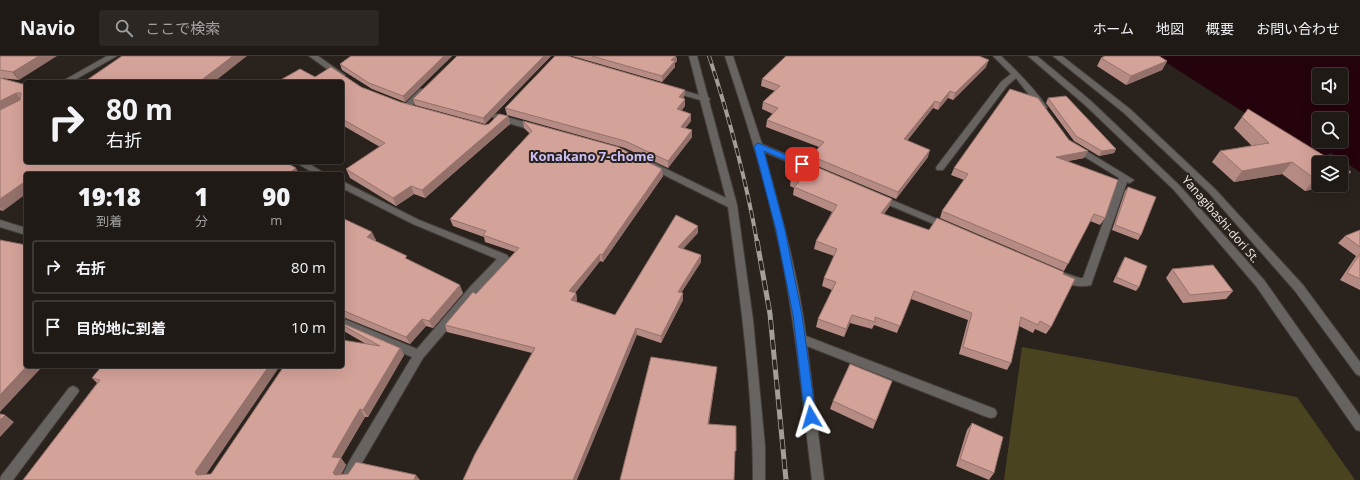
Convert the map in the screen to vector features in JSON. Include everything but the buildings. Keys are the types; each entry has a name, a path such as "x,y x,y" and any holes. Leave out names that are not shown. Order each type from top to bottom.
{"street":[{"path":"69,80 114,56"},
{"path":"313,56 349,80"},
{"path":"693,56 706,99 732,205 748,320 759,446 759,480"},
{"path":"729,56 758,146 781,230 801,339 818,480"},
{"path":"998,56 1025,83 1048,113"},
{"name":"Yanagibashi-dori St.","path":"1032,56 1088,103 1177,188 1260,283 1360,426"},
{"name":"Yanagibashi-dori St.","path":"1057,56 1127,111 1212,191 1299,288 1360,371"},
{"path":"940,168 1004,84 1016,74"},
{"path":"391,101 409,108 428,86"},
{"path":"662,86 706,99"},
{"path":"497,118 542,130"},
{"path":"1055,273 1077,282 1087,282 1127,178 1070,144"},
{"path":"758,146 824,174"},
{"path":"642,161 732,205"},
{"path":"303,164 318,172"},
{"path":"344,185 416,222 504,258 419,355 346,480"},
{"path":"874,195 954,230"},
{"path":"0,223 24,231"},
{"path":"344,323 419,355"},
{"path":"801,339 991,413"},
{"path":"5,480 72,391"}],"shaded area":[{"path":"1156,56 1360,56 1360,172 1348,164 1348,156 1336,156 1331,153 1324,156 1312,156"},
{"path":"1022,347 1297,397 1355,480 1004,480"}],"railway":[{"path":"709,56 736,148 748,195 757,242"},
{"path":"757,241 770,314 786,480"}],"district":[{"name":"Konakano 7-chome","path":"592,156"}],"route":[{"path":"802,164 758,146 781,230 798,315 811,417"}]}
